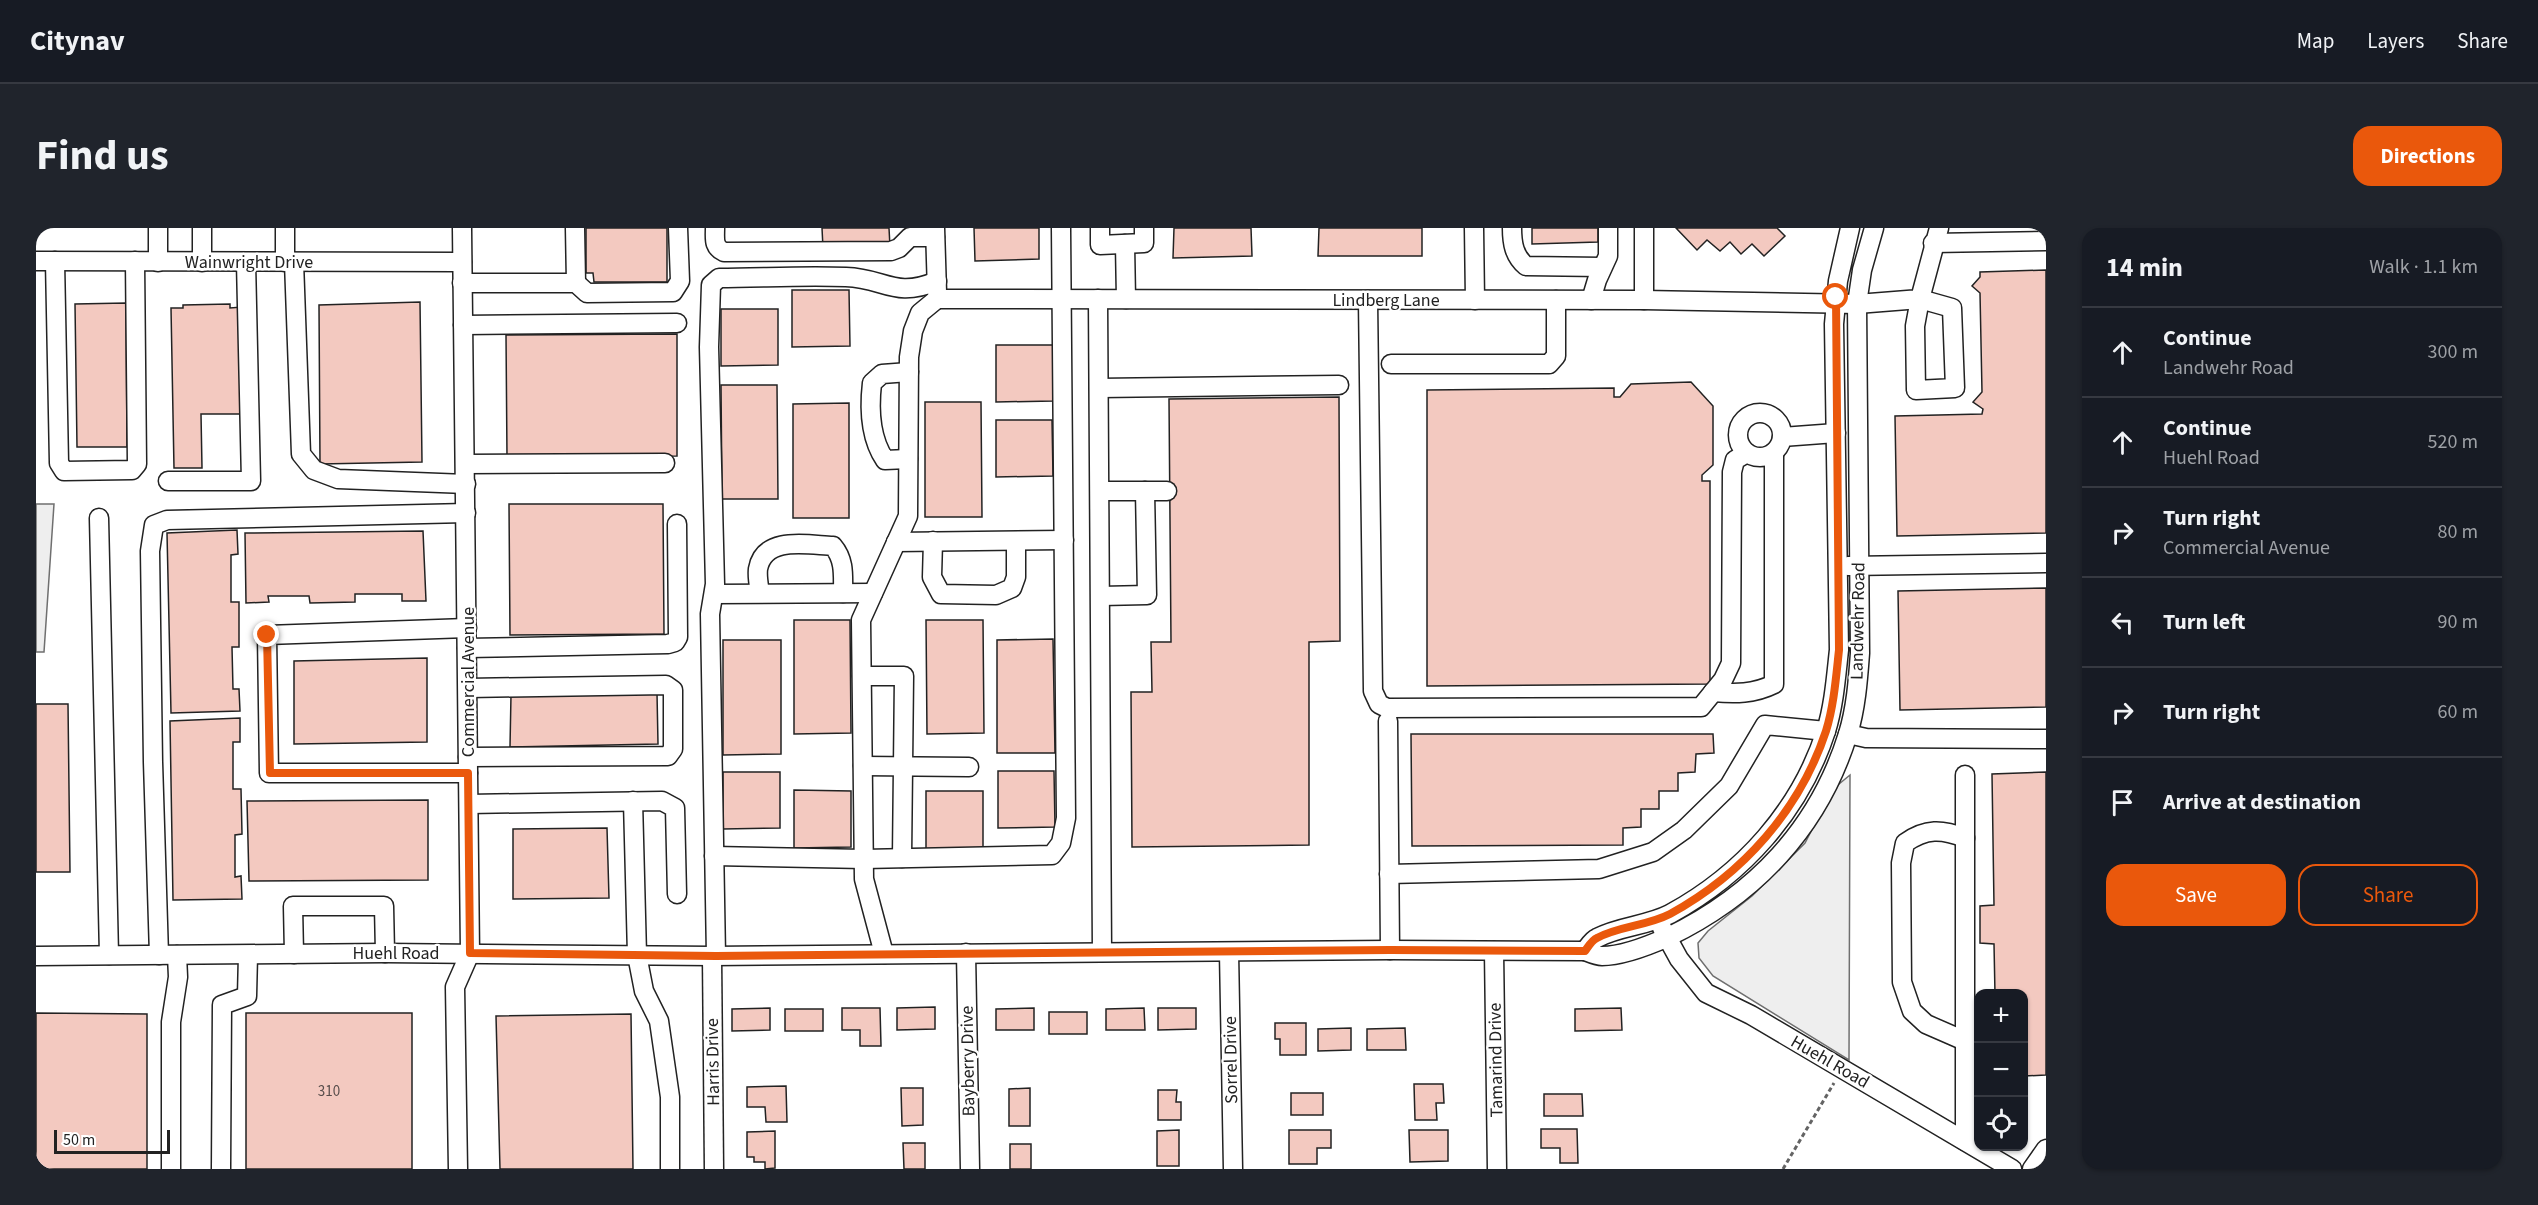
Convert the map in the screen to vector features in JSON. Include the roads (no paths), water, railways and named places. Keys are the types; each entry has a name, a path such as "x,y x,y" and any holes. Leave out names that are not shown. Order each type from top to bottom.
{"street":[{"path":"158,228 158,262"},
{"path":"202,228 202,262"},
{"path":"285,228 301,454 314,470 338,479 466,484"},
{"name":"Commercial Avenue","path":"458,1169 455,987 470,953 462,228"},
{"path":"575,228 576,283"},
{"path":"462,283 576,283 587,293 673,292 680,281 678,228"},
{"path":"715,228 715,244 717,249 724,252 891,251 899,248 910,237 935,232 937,290 920,314 913,330 909,372 908,516 861,620 864,879 884,954"},
{"path":"714,856 864,859 1052,855 1061,843 1066,818 1061,228"},
{"path":"1100,228 1100,245 1144,243 1144,228"},
{"path":"1474,228 1475,300"},
{"path":"1512,228 1517,259 1526,266 1602,267"},
{"path":"1591,300 1608,256 1608,228"},
{"path":"1644,228 1644,300"},
{"name":"Landwehr Road","path":"1657,919 1668,915 1711,889 1775,829 1803,787 1826,731 1835,691 1839,650 1835,302 1850,228"},
{"name":"Landwehr Road","path":"1668,937 1726,904 1755,880 1787,848 1823,795 1848,734 1857,694 1860,653 1857,304 1862,270 1874,228"},
{"path":"1920,299 1952,308 1955,388 1916,390 1915,326 1920,299 1936,236 2046,241"},
{"path":"1125,244 1126,299"},
{"name":"Wainwright Drive","path":"36,261 462,262"},
{"path":"55,261 59,463 64,471 132,470 137,464 135,261"},
{"path":"168,481 250,481 246,262"},
{"name":"Lindberg Lane","path":"714,594 709,347 711,285 719,278 848,277 905,290 919,288 1063,299 1644,300 1857,304 1920,299"},
{"path":"1098,299 1102,952"},
{"path":"1368,300 1373,691 1379,704 1387,708 1701,707 1723,680 1731,663 1732,472 1735,460 1747,453"},
{"path":"1391,364 1549,364 1556,356 1556,300"},
{"path":"463,325 677,323"},
{"path":"908,459 885,460 875,446 870,401 872,382 882,374 909,372"},
{"path":"1099,388 1339,385"},
{"path":"1713,692 1741,694 1764,689 1774,684 1778,444 1778,422 1765,414 1750,416 1740,426 1739,441 1747,453 1761,457 1778,444 1836,433"},
{"path":"466,464 665,464"},
{"path":"1100,491 1167,490"},
{"path":"1101,596 1147,596 1145,491"},
{"path":"171,1169 171,1022 178,977 168,955 153,762 150,551 154,525 167,520 466,513"},
{"path":"99,518 109,956"},
{"path":"467,648 675,642 678,637 677,524"},
{"path":"896,542 1064,540"},
{"path":"933,542 932,577 941,594 996,595 1012,588 1016,577 1016,541"},
{"path":"760,594 758,570 763,557 769,549 787,545 833,546 839,554 843,568 843,593"},
{"path":"1838,567 2046,562"},
{"path":"714,594 873,593"},
{"name":"Harris Drive","path":"714,594 710,614 714,856 714,1169"},
{"path":"467,628 267,635 270,773 668,756 673,749 673,690 666,686 468,688"},
{"path":"862,676 904,676 902,858"},
{"path":"1389,721 1390,950"},
{"path":"1389,874 1599,869 1653,852 1684,830 1729,786 1766,724 1826,731"},
{"path":"1848,734 1866,738 2046,739"},
{"path":"863,766 969,767"},
{"path":"1965,775 1965,1141"},
{"path":"633,801 637,955 644,990 659,1022 670,1097 670,1169"},
{"path":"469,804 662,801 675,808 677,894"},
{"path":"1965,838 1947,831 1928,831 1905,843 1901,863 1902,982 1912,1011 1926,1024 1965,1041"},
{"path":"294,954 293,906 384,906 385,953"},
{"path":"1585,951 1595,938 1657,919"},
{"name":"Huehl Road","path":"1657,919 1679,959 1706,993 1751,1015 2012,1169"},
{"name":"Huehl Road","path":"36,956 385,953 714,956 1390,950 1585,951 1602,956 1652,945 1668,937"},
{"name":"Tamarind Drive","path":"1494,951 1497,1169"},
{"name":"Sorrel Drive","path":"1229,952 1233,1169"},
{"name":"Bayberry Drive","path":"966,953 970,1169"},
{"path":"221,1169 222,1005 247,996 248,955"},
{"path":"2032,1169 2046,1149"}]}
